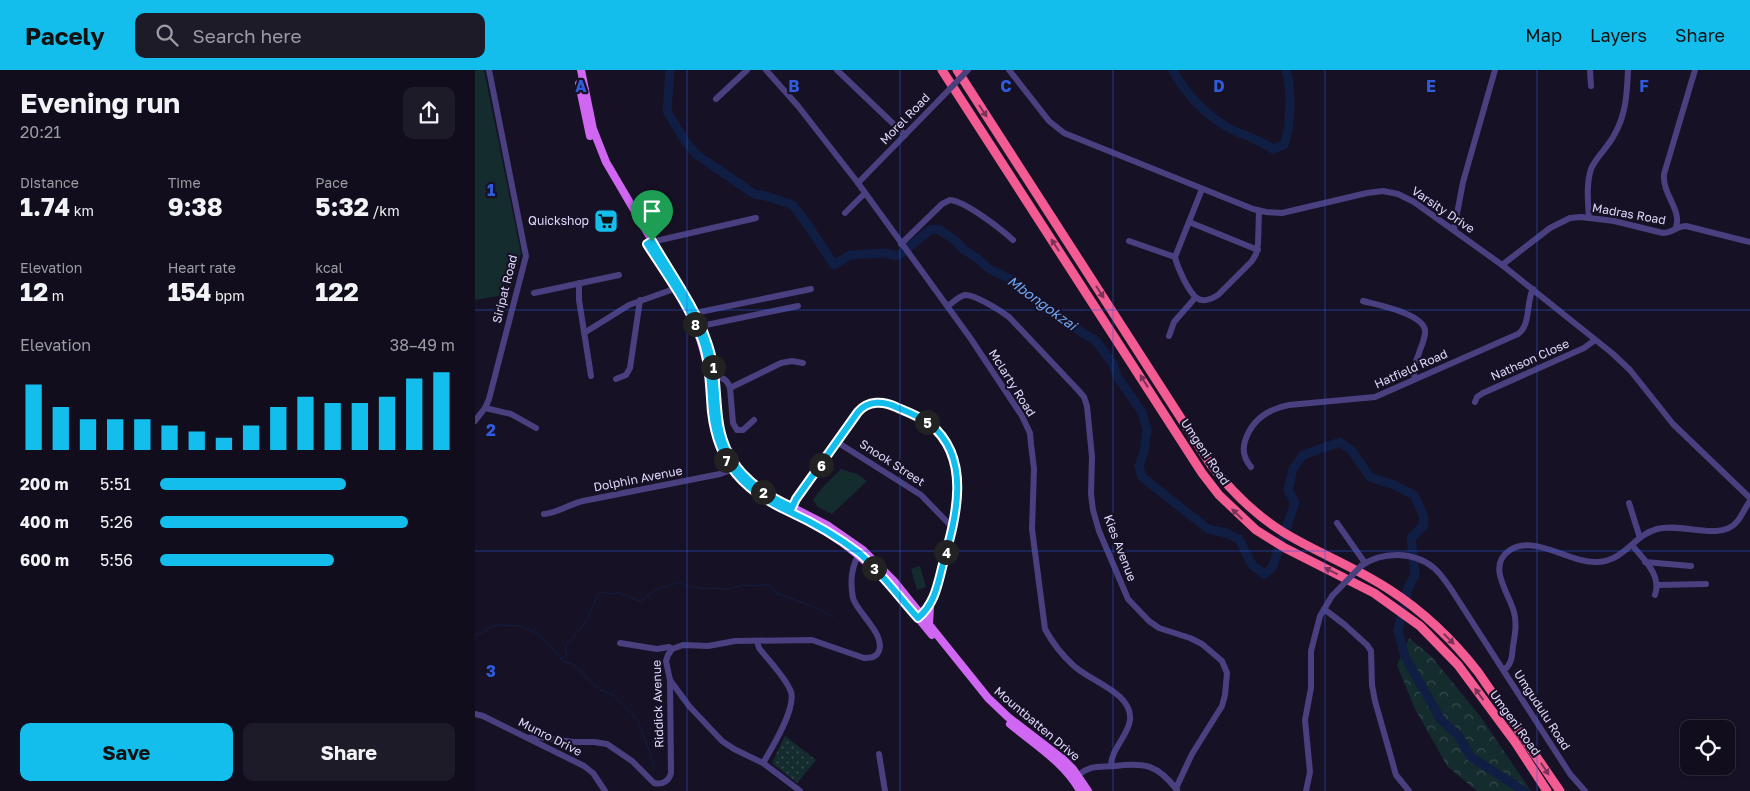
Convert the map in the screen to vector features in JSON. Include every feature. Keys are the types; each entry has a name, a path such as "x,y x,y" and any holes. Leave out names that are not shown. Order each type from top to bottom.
{"highway":[{"path":"937,70 969,113"},
{"name":"Umgeni Road","path":"942,70 1202,473 1219,495 1256,530 1285,548 1373,593 1411,619 1438,643 1458,665 1515,742 1547,791"},
{"name":"Umgeni Road","path":"957,70 1211,465 1236,496 1262,518 1284,533 1363,574 1413,606 1429,619 1465,656 1490,688 1560,791"}],"main road":[{"name":"Mountbatten Drive","path":"576,70 588,131 633,214 676,287 702,340 707,358 712,413 718,441 734,467 760,491 791,509 834,529 894,581 971,684 992,708 1076,777 1080,791"},
{"name":"Mountbatten Drive","path":"581,70 593,129 601,157"},
{"name":"Mountbatten Drive","path":"676,287 695,313 711,354 721,434 734,467"},
{"path":"929,624 930,607"},
{"name":"Mountbatten Drive","path":"920,617 929,624 992,702 1055,752 1088,791"}],"street":[{"name":"Siripat Road","path":"475,421 485,408 492,387 526,256 489,70"},
{"path":"716,99 747,70"},
{"name":"Mclarty Road","path":"766,70 797,106 865,193 948,306 1022,416 1030,433 1034,469 1032,529 1045,629 1075,667 1122,698 1129,709 1130,720 1112,758 1111,766"},
{"path":"837,70 905,135"},
{"name":"Morel Road","path":"858,184 968,70"},
{"name":"Varsity Drive","path":"1009,70 1049,121 1064,133 1259,211 1271,213 1286,212 1367,193 1387,191 1414,202 1533,289 1626,367 1663,413 1750,500"},
{"path":"1454,230 1463,182 1495,70"},
{"path":"1590,70 1591,86"},
{"path":"1589,218 1587,195 1589,176 1593,165 1613,138 1623,116 1627,96 1628,70"},
{"path":"1676,227 1678,217 1665,189 1665,174 1695,70"},
{"path":"1202,189 1175,257 1176,264 1195,298 1212,299 1252,261 1258,250 1259,211"},
{"path":"845,213 865,193"},
{"path":"904,248 942,204 951,200 959,202 1000,228 1013,240"},
{"name":"Madras Road","path":"1502,265 1550,228 1566,218 1576,217 1629,224 1663,233 1670,232 1676,227 1689,226 1750,242"},
{"path":"650,242 756,218"},
{"path":"1189,222 1258,250"},
{"path":"1129,241 1175,257"},
{"path":"534,293 619,275"},
{"path":"579,283 579,300 591,376"},
{"path":"584,333 640,300 676,287"},
{"path":"695,313 811,289"},
{"name":"Hatfield Road","path":"1251,466 1246,461 1244,451 1248,431 1268,411 1289,405 1369,399 1521,332 1525,324 1533,289"},
{"name":"Kies Avenue","path":"948,306 960,297 970,296 1009,317 1084,397 1087,406 1092,469 1091,494 1097,524 1128,599 1149,621 1159,628 1191,638 1216,655 1222,662 1227,680 1222,706 1192,754 1177,790"},
{"path":"1169,336 1174,322 1195,298"},
{"path":"616,379 626,375 630,368 640,300"},
{"path":"1363,301 1402,312 1423,325 1425,335 1414,368 1415,379"},
{"path":"701,326 799,306"},
{"name":"Nathson Close","path":"1475,402 1477,397 1483,393 1584,348 1595,340"},
{"path":"730,388 781,363 791,360 803,363"},
{"path":"714,376 726,379 730,388 735,428 743,430 755,420"},
{"path":"791,509 861,409 872,404 888,404 929,424 945,442 953,457 957,475 957,493 953,528 937,585 930,607 920,617"},
{"path":"485,408 511,414 535,428"},
{"name":"Snook Street","path":"837,442 921,495 953,528"},
{"name":"Dolphin Avenue","path":"544,514 554,514 573,503 720,474 734,467"},
{"name":"Umgudulu Road","path":"1585,791 1570,774 1503,670 1511,660 1515,632 1514,613 1499,572 1501,562 1508,552 1518,547 1530,545 1579,560 1598,562 1616,558 1650,531 1660,528 1719,530 1729,528 1738,521 1750,500"},
{"path":"1629,503 1640,538"},
{"path":"1337,523 1363,564"},
{"path":"1632,545 1654,574 1657,585 1655,595"},
{"name":"Riddick Avenue","path":"528,738 538,737 607,744 632,760 655,783 662,783 669,778 671,773 670,680 666,661 672,649 683,644 708,646 735,640 813,640 864,658 876,656 879,650 879,640 871,624 857,607 852,591 853,566 861,552"},
{"path":"1315,791 1307,789 1310,772 1305,720 1311,688 1311,651 1324,609 1332,596 1363,564 1386,556 1412,558 1429,565 1441,576 1503,670"},
{"path":"1645,562 1691,566"},
{"path":"1657,585 1706,584"},
{"path":"1324,609 1345,625 1371,651 1372,690 1396,775 1409,791"},
{"path":"757,641 759,648 788,686 791,695 781,732 763,763"},
{"path":"620,643 646,648 669,647 672,649"},
{"path":"670,680 689,706 722,741 763,763 800,791"},
{"name":"Munro Drive","path":"475,714 528,738 593,772 605,791"},
{"path":"879,754 885,791"},
{"path":"1076,777 1091,768 1134,763 1148,765 1164,774 1177,790"}],"green space":[{"path":"475,70 484,70 521,253 509,294 475,300"},
{"path":"841,469 857,474 867,481 832,514 818,507 813,500"},
{"path":"920,566 926,587 917,590 911,569"},
{"path":"1409,638 1431,656 1480,716 1531,791 1477,791 1447,766 1414,707 1397,665"},
{"path":"785,736 816,760 797,783 772,763"}],"waterway":[{"name":"Mbongokzai","path":"670,70 667,111 685,141 696,154 754,194 793,205 834,265 850,255 885,253 898,256 930,230 938,229 955,240 963,249 989,269 1015,281 1043,308 1096,341 1113,364 1118,378 1142,412 1147,430 1144,452 1139,466 1142,477 1208,529 1226,533 1239,539 1252,565 1264,574 1272,568 1295,503 1288,490 1293,469 1303,455 1340,442 1352,451 1370,477 1394,485 1414,495 1423,515 1424,525 1411,538 1415,575 1408,588 1398,630 1405,657 1441,720 1458,735 1471,757 1524,791"},
{"path":"1173,70 1189,94 1211,116 1227,127 1262,142 1273,149 1284,145 1288,128 1290,98 1286,70"},
{"path":"560,659 567,656 565,647 567,643 585,623 597,596 603,592 619,593 641,601 655,590 680,582 688,586 705,589 728,589 743,585 768,584 776,593 817,608 834,618"},
{"path":"475,635 486,631 490,627 499,625 521,626 540,635 564,662 572,664 601,690 613,695 638,721 651,755 654,769"}],"place":[{"name":"Quickshop","path":"606,221"}],"route":[{"path":"652,241 647,244 687,309 702,340 707,358 714,425 722,451 739,477 760,497 790,512 796,499 863,406 882,402 888,404 926,421 941,436 953,457 957,475 958,486 953,528 931,606 918,618 887,582 859,554 828,532 790,512 792,507 760,491 737,467 725,446 721,434 711,354 701,326 652,241"}]}
